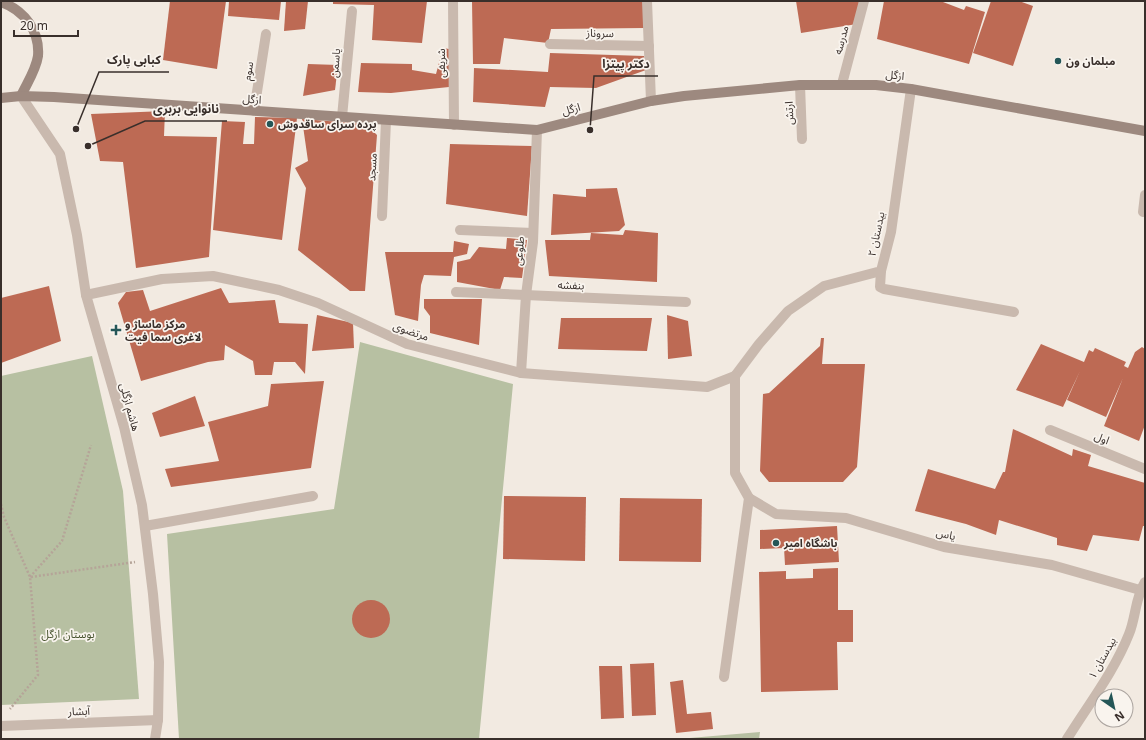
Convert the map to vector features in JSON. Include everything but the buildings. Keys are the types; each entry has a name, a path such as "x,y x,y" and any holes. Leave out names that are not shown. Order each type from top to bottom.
{"main road":[{"path":"1,2 15,8 26,17 33,29 37,43 38,57 34,70 21,96"},
{"name":"ازگل","path":"1,98 21,96 537,130 651,101 684,96 800,85 842,84 876,85 911,89 1145,131"}],"street":[{"name":"شریفی","path":"453,1 454,125"},
{"path":"647,1 651,101"},
{"name":"مدرسه","path":"842,84 864,1"},
{"name":"یاسمن","path":"342,117 352,11"},
{"name":"سوم","path":"254,111 266,34"},
{"name":"سروناز","path":"550,44 649,46"},
{"name":"ارتش","path":"800,85 802,139"},
{"name":"بیدستان ۲","path":"735,376 759,344 788,311 824,286 881,271 891,232 911,89"},
{"name":"هاشم ازگلی","path":"21,96 60,154 86,295 94,317 124,427 142,505 159,662 158,720 155,739"},
{"name":"مسجد","path":"382,216 386,120"},
{"name":"طلوعی","path":"521,373 526,295 533,233 537,130"},
{"path":"1144,212 1145,194"},
{"path":"460,230 533,233"},
{"path":"881,271 879,283 880,287 884,289 1014,312"},
{"name":"مرتضوی","path":"86,295 162,279 213,276 279,290 318,303 407,344 521,373 707,387 735,376"},
{"name":"بنفشه","path":"456,292 686,302"},
{"path":"724,677 749,498 735,473 735,376"},
{"name":"اول","path":"1050,430 1145,469"},
{"path":"145,526 314,496"},
{"name":"یاس","path":"749,498 776,514 846,518 944,547 1052,565 1142,586"},
{"name":"بیدستان ۱","path":"1066,739 1106,678 1129,634 1142,586"},
{"name":"آبشار","path":"1,726 158,720"}],"path":[{"path":"30,577 62,541 91,445"},
{"path":"1,504 4,518 30,577 38,675 6,715"},
{"path":"30,577 149,560"}],"green space":[{"path":"360,342 513,384 479,739 179,739 167,534 334,509"},
{"name":"بوستان ازگل","path":"92,356 123,491 139,699 1,705 1,376"},
{"path":"760,732 759,739 678,739"}],"place":[{"name":"مبلمان ون","path":"1058,61"},
{"name":"پرده سرای ساقدوش","path":"270,124"},
{"name":"کبابی پارک","path":"76,129"},
{"name":"دکتر پیتزا","path":"590,130"},
{"name":"نانوایی بربری","path":"88,146"},
{"name":"مرکز ماساژ و لاغری سما فیت","path":"116,330"},
{"name":"باشگاه امیر","path":"776,543"}]}
